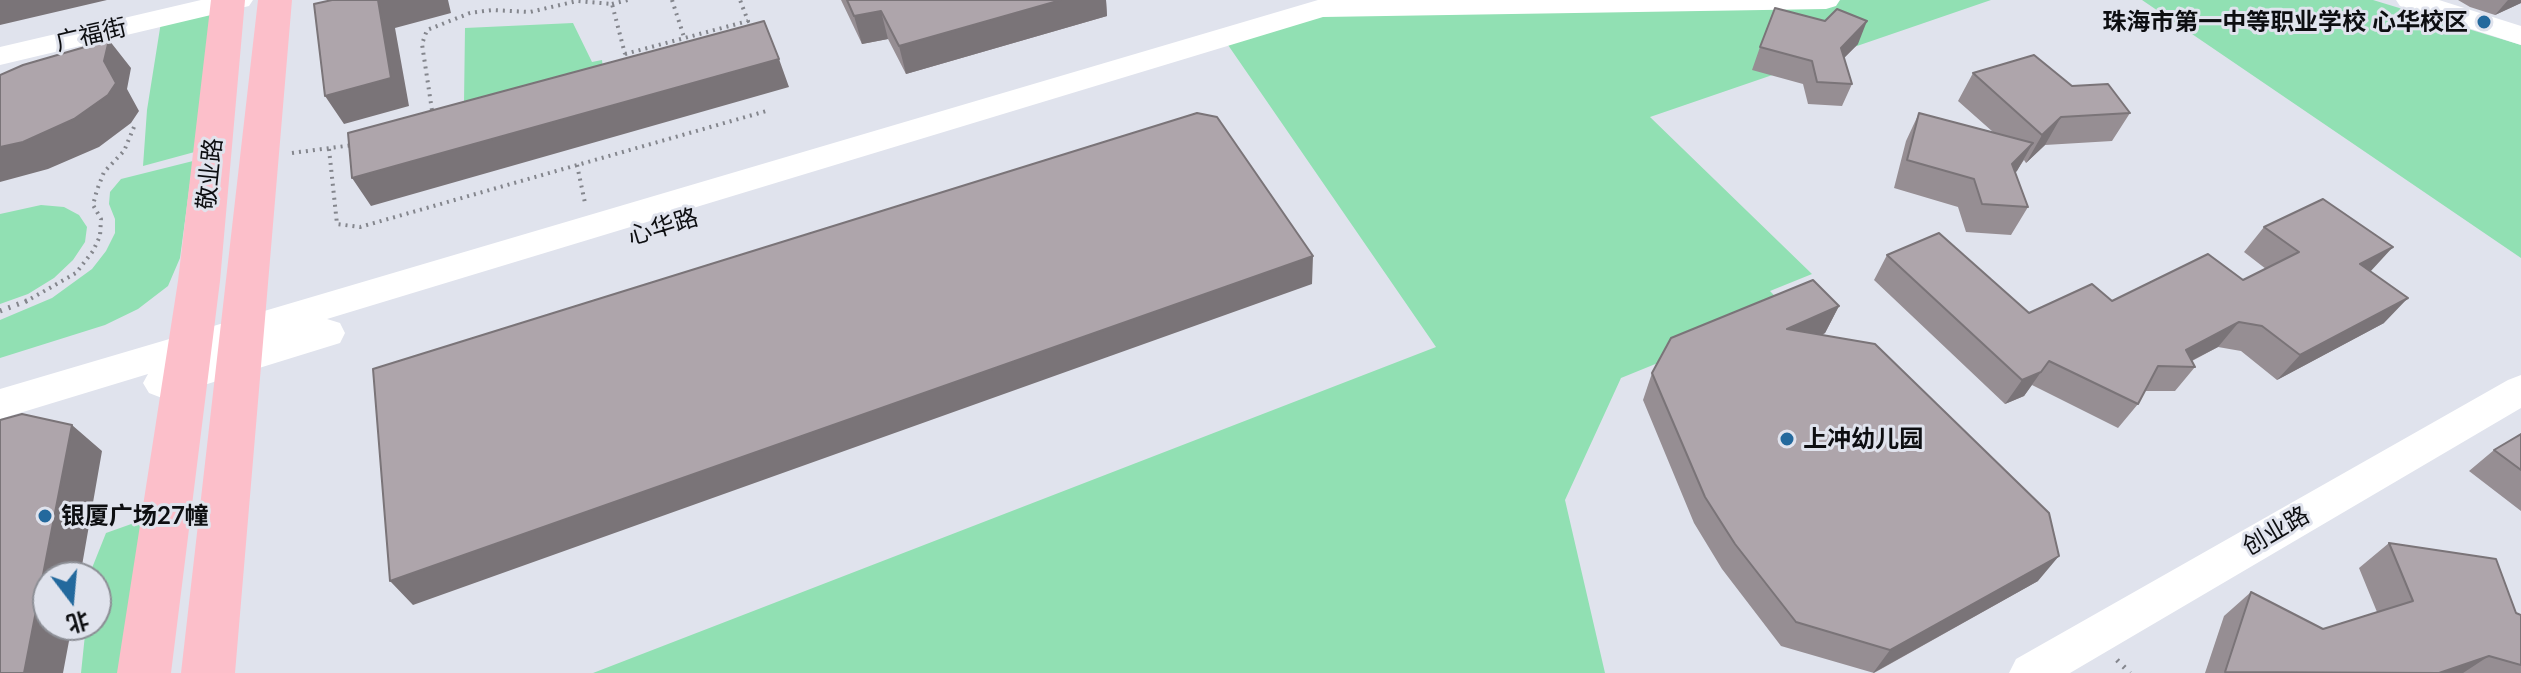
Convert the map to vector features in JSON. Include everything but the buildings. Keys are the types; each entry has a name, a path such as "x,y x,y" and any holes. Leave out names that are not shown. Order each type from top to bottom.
{"main road":[{"name":"敬业路","path":"208,673 275,0"},
{"name":"敬业路","path":"144,673 232,1"}],"street":[{"name":"心华路","path":"240,347 590,227 1321,8 1826,0"},
{"path":"2410,0 2521,36"},
{"name":"广福街","path":"0,56 232,1"},
{"name":"心华路","path":"0,404 240,347 1178,65 1321,8"},
{"name":"心华路","path":"0,430 187,362"},
{"name":"创业路","path":"2031,673 2521,390"}],"path":[{"path":"490,0 492,10"},
{"path":"434,122 422,44 427,30 447,20 492,10 530,12 577,1 612,4 628,0"},
{"path":"672,0 684,37"},
{"path":"625,54 748,21 740,0"},
{"path":"612,4 625,54 620,71"},
{"path":"329,149 337,224 360,227 770,110"},
{"path":"0,311 22,304 76,273 93,251 100,236 101,219 93,205 97,190 104,172 124,151 134,127"},
{"path":"259,154 329,149 367,141"},
{"path":"577,165 590,227"}],"green space":[{"path":"1991,0 1650,117 1812,274 1770,291 1788,310 1621,378 1565,500 1605,673 593,673 1436,347 1228,45 1321,8"},
{"path":"2142,0 2373,0 2521,45 2521,258"},
{"path":"218,11 202,150 143,166 147,110 161,22"},
{"path":"573,23 592,62 602,60 603,69 464,103 465,28"},
{"path":"193,161 180,258 168,286 138,309 105,325 0,358 0,320 52,298 92,269 106,251 115,233 115,219 109,204 110,192 121,179"},
{"path":"41,205 64,207 79,215 87,227 85,242 73,260 54,278 28,294 0,304 0,214"},
{"path":"151,517 125,673 81,673 84,641 112,641 112,561 95,561 106,533"}],"place":[{"name":"珠海市第一中等职业学校 心华校区","path":"2484,22"},
{"name":"上冲幼儿园","path":"1787,439"},
{"name":"银厦广场27幢","path":"45,516"}]}
